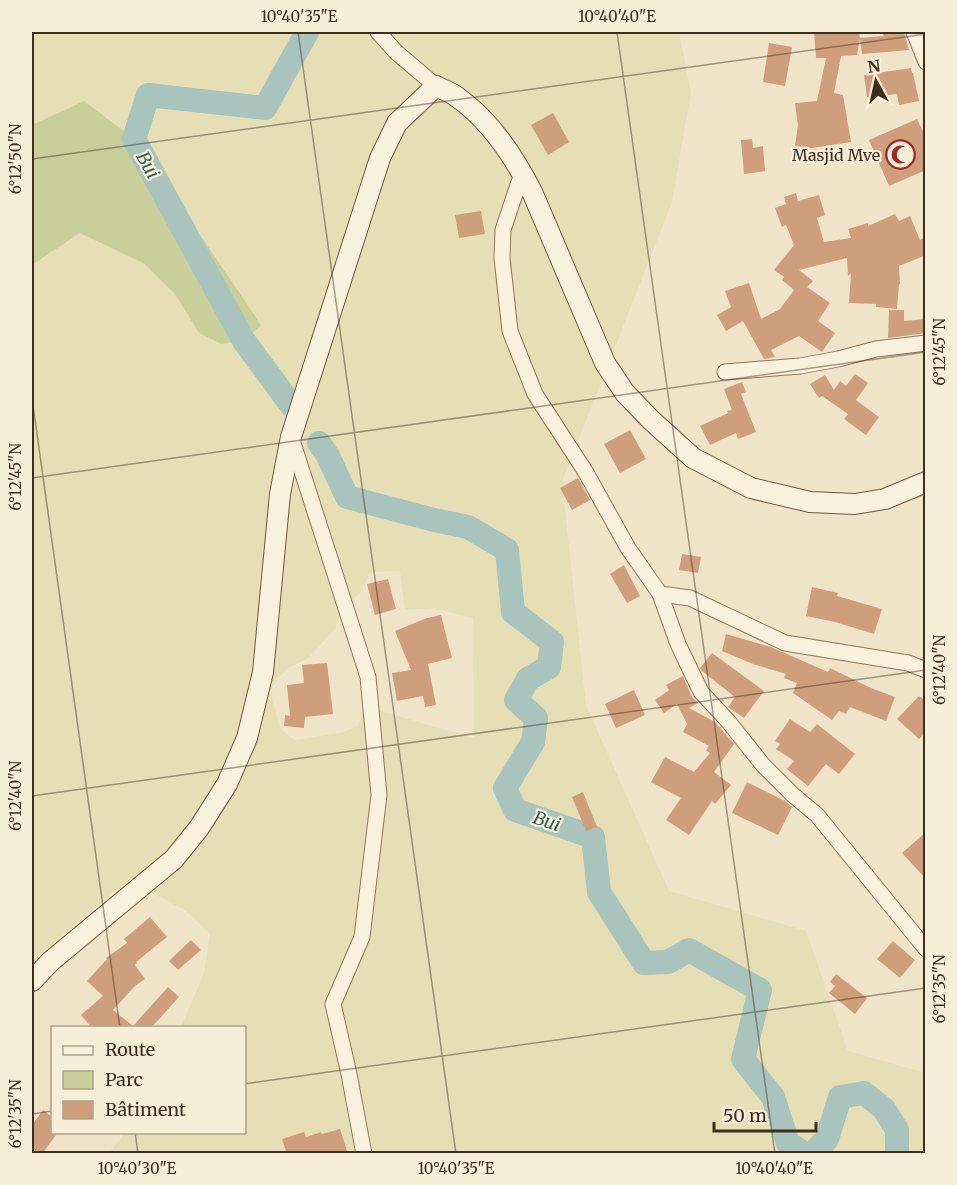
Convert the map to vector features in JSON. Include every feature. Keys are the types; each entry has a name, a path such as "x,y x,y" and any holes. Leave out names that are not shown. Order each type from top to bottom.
{"main road":[{"path":"32,981 51,961 174,859 199,828 227,784 247,738 263,672 280,494 291,437 380,158 397,123 436,86 456,95 477,113 522,172 605,363 625,393 693,458 751,488 810,502 855,504 885,499 926,482"}],"street":[{"path":"378,32 396,52 436,86"},
{"path":"914,32 926,62"},
{"path":"522,172 504,230 502,258 510,331 535,394 585,471 628,548 660,594 678,644 701,692 728,721 763,765 817,815 926,949"},
{"path":"726,372 800,366 876,349 926,343"},
{"path":"291,437 368,677 379,795 362,937 333,1004 364,1154"},
{"path":"660,594 690,598 785,643 908,663 926,670"}],"shaded area":[{"path":"32,32 679,32 691,92 672,202 562,482 586,705 669,891 806,931 848,1051 925,1073 925,1153 109,1153 124,1134 246,1134 246,1026 181,1026 204,973 210,934 185,910 148,891 115,890 32,962 32,265 80,232 143,263 175,294 199,333 221,344 203,239 154,198 133,139 84,101 32,125","holes":["400,571 405,610 434,608 473,618 474,738 363,706 359,725 344,732 296,740 280,728 270,692 276,681 288,668 307,659 335,629 344,606 360,593 371,572"]}],"green space":[{"path":"84,101 134,139 154,198 203,239 261,325 244,341 221,344 199,333 175,294 143,263 80,233 32,265 32,125"}],"building":[{"path":"814,32 859,32 860,38 904,32 909,50 862,54 860,39 857,55 841,56 834,93 843,95 851,142 812,148 795,146 798,125 795,103 817,101 826,58 816,58"},
{"path":"769,43 792,47 785,86 763,82"},
{"path":"911,68 919,101 899,105 897,94 867,97 864,75"},
{"path":"553,113 569,142 548,155 531,125"},
{"name":"Masjid Mve","path":"917,119 926,138 926,170 889,186 869,140"},
{"path":"752,139 753,148 763,146 765,171 744,174 741,140"},
{"path":"796,193 798,201 819,195 825,215 817,218 824,242 851,238 848,229 868,223 868,226 895,214 899,221 910,216 920,240 926,237 926,255 899,266 900,284 897,309 876,307 876,304 849,303 851,273 848,276 847,258 799,270 813,281 807,287 830,303 818,321 835,333 822,352 799,336 771,350 775,357 764,359 743,321 726,331 717,315 731,307 725,291 749,283 761,319 780,309 794,290 782,280 784,277 774,270 794,245 786,225 782,227 775,208 786,204 784,197"},
{"path":"481,211 485,234 459,238 455,215"},
{"path":"889,310 904,310 904,321 926,319 926,333 888,338"},
{"path":"855,374 868,383 856,400 879,417 866,435 844,419 848,414 822,396 819,398 810,384 825,375 834,390 840,381 846,386"},
{"path":"742,382 746,392 741,394 756,432 738,439 736,433 710,445 700,426 732,410 724,389"},
{"path":"630,430 646,459 620,473 604,444"},
{"path":"578,478 590,500 572,510 560,488"},
{"path":"682,554 701,557 698,573 679,570"},
{"path":"624,565 640,596 627,603 610,574"},
{"path":"388,579 396,609 375,615 367,584"},
{"path":"812,587 838,593 837,596 882,609 874,634 806,616"},
{"path":"441,615 452,658 428,664 436,705 425,707 423,696 397,701 392,673 411,670 395,631"},
{"path":"726,634 771,647 828,672 830,668 895,697 886,721 850,707 846,714 839,711 832,720 793,693 797,683 784,678 786,674 722,651"},
{"path":"712,653 764,691 744,718 728,707 735,697 700,668"},
{"path":"327,663 333,714 305,717 304,728 284,726 285,715 290,716 287,685 304,683 302,665"},
{"path":"683,676 692,697 698,703 689,708 715,722 734,744 714,772 731,785 715,804 712,801 689,835 666,820 681,798 651,782 665,757 694,772 710,753 706,750 709,746 683,732 687,724 677,704 664,713 655,700 669,690 666,685"},
{"path":"634,690 645,715 616,728 605,704"},
{"path":"919,696 926,701 926,732 919,739 897,719"},
{"path":"790,719 810,732 817,724 855,754 839,774 826,764 808,786 787,769 794,761 776,749 780,744 775,741"},
{"path":"747,782 785,801 792,807 778,835 732,813"},
{"path":"583,792 597,827 586,831 572,797"},
{"path":"926,832 926,879 902,853"},
{"path":"150,917 167,937 136,962 135,965 145,979 135,986 113,1010 133,1026 90,1026 81,1015 103,996 87,981 106,958 127,943 124,939"},
{"path":"191,940 201,950 178,970 169,961"},
{"path":"893,941 915,960 900,978 877,959"},
{"path":"836,974 867,998 855,1014 829,993 835,986 830,982"},
{"path":"168,987 179,997 153,1026 133,1026"},
{"path":"43,1110 51,1116 51,1134 57,1134 42,1154 32,1148 32,1125"},
{"path":"340,1129 348,1154 287,1154 282,1139 304,1132 306,1137"}],"waterway":[{"name":"Bui","path":"292,406 244,341 134,139 148,95 265,108 307,32"},
{"name":"Bui","path":"319,443 328,456 347,497 468,527 507,550 513,612 552,642 549,667 528,679 516,700 536,718 533,742 505,788 515,810 593,837 599,892 644,963 668,962 689,950 760,990 743,1059 773,1097 788,1143 805,1154"},
{"name":"Bui","path":"812,1154 827,1139 840,1097 864,1093 884,1109 897,1130 897,1154"}],"place":[{"name":"Masjid Mve","path":"901,155"}]}
